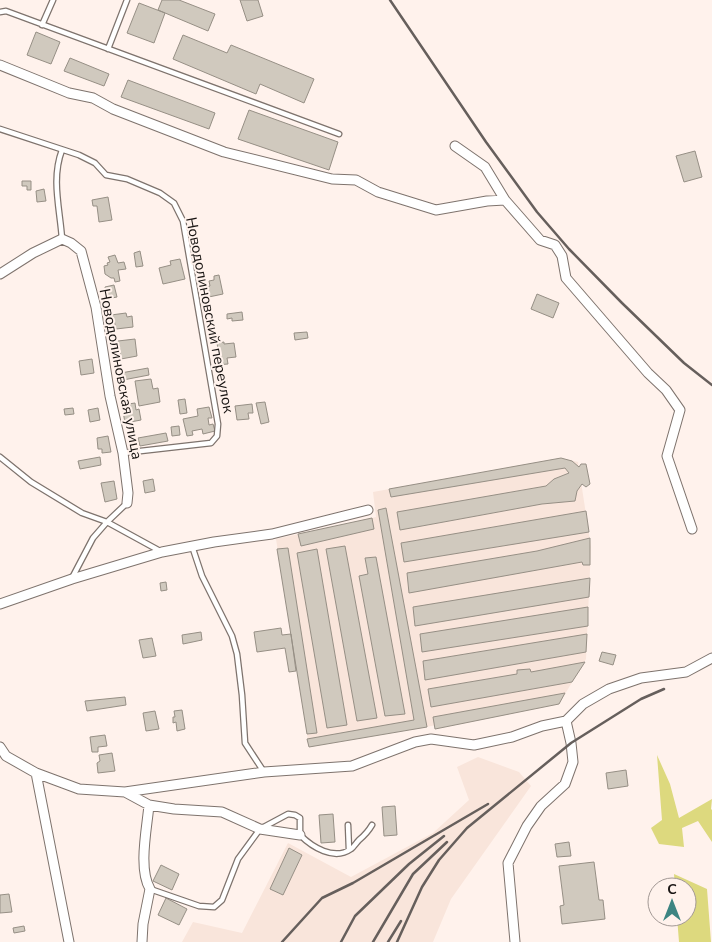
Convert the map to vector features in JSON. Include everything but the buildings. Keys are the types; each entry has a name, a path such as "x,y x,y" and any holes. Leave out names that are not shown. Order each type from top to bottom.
{"street":[{"path":"0,65 69,93 93,98 113,109 224,152 332,179 356,180 378,192 436,210 504,200"},
{"path":"456,146 485,167 504,200 540,240 555,245 562,256 566,278 648,373 666,390 680,410 666,456 692,529"},
{"path":"0,274 33,253 62,239"},
{"name":"Новодолиновская улица","path":"62,239 81,251 96,307 110,396 123,453 128,493 127,504"},
{"path":"0,604 72,579 162,552 272,534 368,510"},
{"path":"0,747 6,756 36,772 79,789 125,792 264,772 352,766 415,742 431,739 474,744 512,737 542,726 566,721 583,704 608,689 641,678 686,672 712,658"},
{"path":"515,942 508,864 527,826 541,806 565,784 573,762 566,721"},
{"path":"36,772 69,942"},
{"path":"125,792 149,804 174,809 222,812 260,829 300,835"},
{"path":"142,942 143,924 150,889 145,881 144,848 149,804"}],"lane":[{"path":"42,25 53,0"},
{"path":"108,49 127,0"},
{"path":"0,12 6,11 339,134"},
{"name":"Новодолиновский переулок","path":"0,129 79,155 95,163 106,175 127,179 160,193 174,203 183,221 218,424 217,436 211,443 123,453"},
{"path":"62,150 57,163 56,179 62,239"},
{"path":"0,457 31,482 82,513 107,522 162,552"},
{"path":"72,579 93,538 127,504"},
{"path":"192,546 202,576 232,636 237,654 245,743 264,772"},
{"path":"150,889 199,906 214,907 222,900 238,860 260,829 288,814 300,818 300,835 321,850 334,854 350,850 367,835 372,825"},
{"path":"348,825 350,850"}],"shaded area":[{"path":"561,458 578,462 591,547 586,659 559,704 309,747 276,539 376,517 373,492"},
{"path":"657,755 670,784 679,818 712,799 712,842 698,821 682,828 684,847 659,844 651,828 662,820"},
{"path":"478,757 519,772 531,786 451,899 433,942 182,942 193,922 242,933 288,843 351,877 433,833 469,800 457,767"},
{"path":"697,884 707,889 711,942 679,942 678,927 697,927"}],"railway":[{"path":"390,0 486,142 537,212 569,249 622,303 684,363 712,385"},
{"path":"397,942 422,887 439,860 467,828 571,743 641,699 664,689"},
{"path":"282,942 322,898 353,883 488,804"},
{"path":"341,942 355,916 409,864 444,836"},
{"path":"373,942 413,874 447,842"},
{"path":"388,942 401,921"}]}
